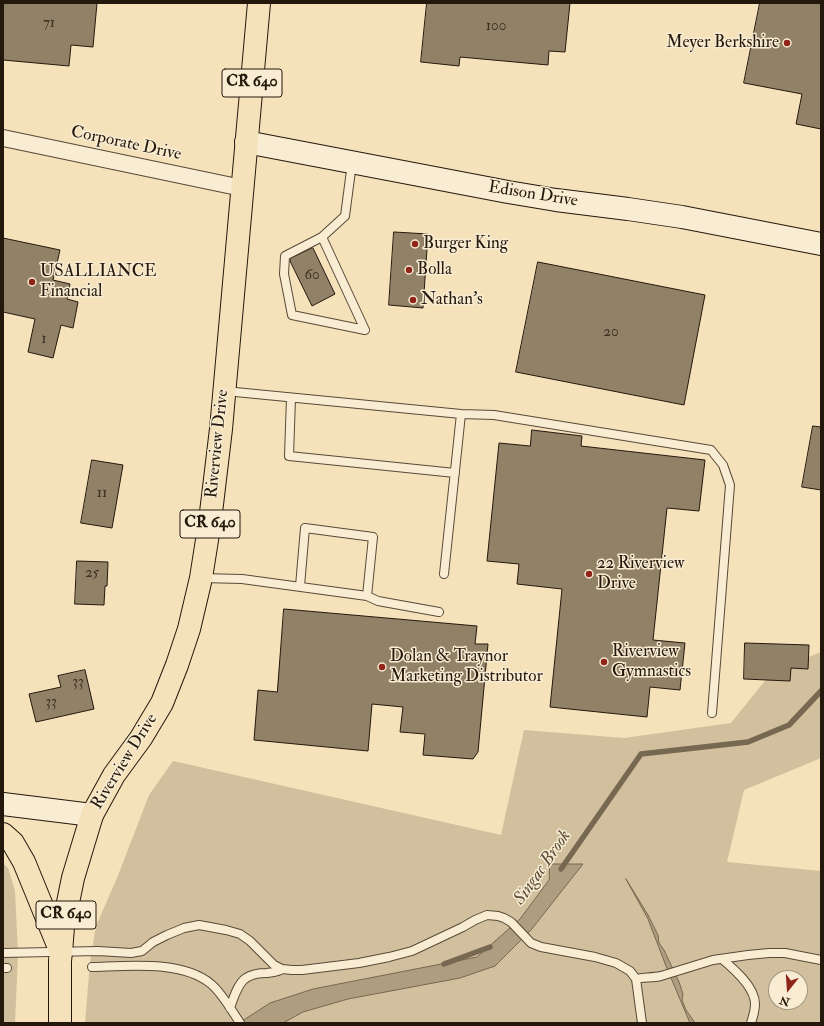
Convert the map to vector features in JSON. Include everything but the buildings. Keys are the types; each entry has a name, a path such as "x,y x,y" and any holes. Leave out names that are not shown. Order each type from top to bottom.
{"main road":[{"name":"Riverview Drive","path":"60,1023 63,927 73,878 92,815 114,775 141,738 162,703 178,665 189,629 201,578 210,521 224,391 259,3"},
{"name":"Edison Drive","path":"246,142 508,192 675,216 821,244"},
{"path":"3,804 92,815"},
{"path":"3,834 13,843 24,862 61,956"}],"street":[{"name":"Corporate Drive","path":"3,138 242,188"}],"lane":[{"path":"322,237 365,330 292,315 284,274 285,256 322,237 345,216 352,162"},
{"path":"224,391 461,414 494,415 711,450 723,465 730,485 712,713"},
{"path":"291,398 289,456 455,473"},
{"path":"444,574 461,414"},
{"path":"300,586 305,528 373,537 367,596"},
{"path":"201,578 242,578 300,586 367,596 378,602 439,612"},
{"path":"3,953 61,956 98,951 131,953 142,951 153,942 167,935 184,928 199,925 240,934 250,941 274,965 282,969 292,970 359,963 412,951 487,915 498,916 511,922 531,943 541,947 595,957 616,963 630,971 636,979 642,1023"},
{"path":"137,965 142,951"},
{"path":"636,979 660,976 707,961 748,954 785,953 821,960"},
{"path":"722,959 748,984 755,1003 751,1023"},
{"path":"92,967 137,965 166,967 188,972 201,977 212,985 240,1023"},
{"path":"230,1008 245,978 257,974 279,971 282,969"}],"shaded area":[{"path":"821,652 821,758 744,790 727,862 821,871 821,1023 85,1023 90,962 96,926 117,878 149,795 173,761 501,835 524,730 624,738 731,723 772,672"},
{"path":"3,863 8,868 15,891 18,954 15,1023 3,1023"},
{"path":"550,864 583,864 531,930 495,966 460,978 348,999 303,1012 283,1023 239,1023 270,1003 313,989 477,957 520,919 549,880"},
{"path":"626,879 648,915 658,935 659,943 664,950 679,982 683,994 682,1000 686,1010 695,1023 690,1023 648,919"}],"waterway":[{"name":"Singac Brook","path":"561,869 641,754 748,742 789,725 821,691"},
{"name":"Singac Brook","path":"444,964 490,947"}],"place":[{"name":"Meyer Berkshire","path":"787,43"},
{"name":"Burger King","path":"415,244"},
{"name":"Bolla","path":"409,270"},
{"name":"USALLIANCE Financial","path":"32,282"},
{"name":"Nathan's","path":"413,300"},
{"name":"22 Riverview Drive","path":"589,574"},
{"name":"Riverview Gymnastics","path":"604,662"},
{"name":"Dolan & Traynor Marketing Distributor","path":"382,667"}]}
